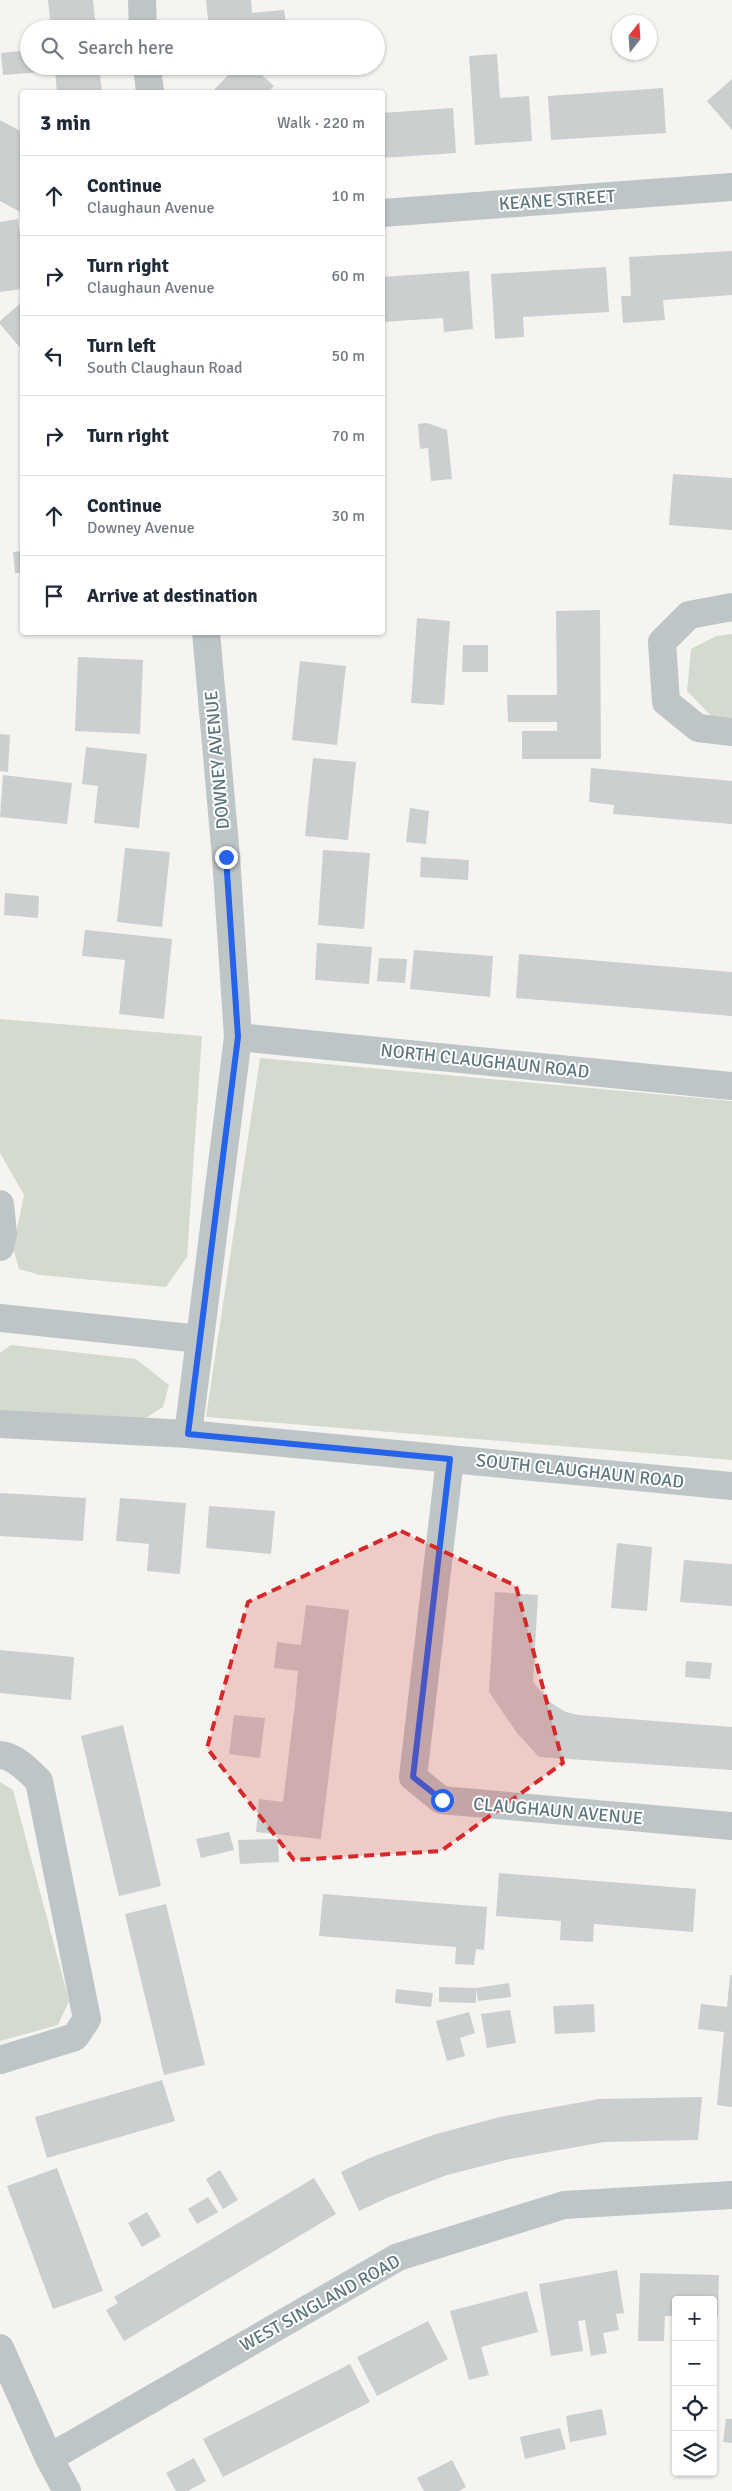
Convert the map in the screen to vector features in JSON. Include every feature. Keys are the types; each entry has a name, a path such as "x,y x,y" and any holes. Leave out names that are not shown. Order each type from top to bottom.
{"street":[{"path":"142,0 143,20"},
{"path":"148,75 150,90"},
{"name":"KEANE STREET","path":"385,213 732,187"},
{"path":"732,607 690,615 662,642 666,702 698,728 732,732"},
{"name":"DOWNEY AVENUE","path":"188,1434 238,1037 226,857 206,635"},
{"name":"NORTH CLAUGHAUN ROAD","path":"238,1037 732,1086"},
{"path":"0,1204 3,1232 0,1247"},
{"path":"0,1318 200,1339"},
{"name":"SOUTH CLAUGHAUN ROAD","path":"0,1424 188,1434 732,1486"},
{"name":"CLAUGHAUN AVENUE","path":"450,1459 413,1777 442,1800 732,1826"},
{"path":"0,1755 5,1755 26,1768 39,1781 86,2020 75,2037 0,2060"},
{"name":"WEST SINGLAND ROAD","path":"48,2458 398,2257 564,2205 732,2195"},
{"path":"0,2348 48,2458 67,2491"}],"highlighted area":[{"path":"401,1531 516,1586 563,1763 441,1851 294,1860 207,1748 248,1602"}],"shaded area":[{"path":"732,634 732,722 716,721 687,691 691,649 716,636"},
{"path":"0,1019 202,1036 187,1257 166,1287 40,1275 19,1269 13,1248 24,1195 0,1153"},
{"path":"260,1058 732,1101 732,1460 206,1417"},
{"path":"11,1345 136,1359 169,1385 163,1407 138,1423 4,1414 0,1410 0,1353"},
{"path":"0,1782 13,1790 69,2001 58,2025 0,2041"}],"building":[{"path":"48,0 93,0 95,20 50,20"},
{"path":"206,0 251,0 252,13 284,10 286,20 208,20"},
{"path":"20,51 20,74 3,75 1,53"},
{"path":"497,54 500,98 529,96 532,141 475,145 469,56"},
{"path":"55,75 100,75 102,90 57,90"},
{"path":"228,75 262,75 274,86 270,90 214,90"},
{"path":"732,79 732,130 707,101"},
{"path":"663,88 666,133 551,140 548,96"},
{"path":"453,108 456,153 385,158 385,113"},
{"path":"0,120 20,131 20,212 0,201"},
{"path":"18,219 20,234 20,289 0,292 0,222"},
{"path":"732,251 732,295 663,300 665,320 623,323 621,296 631,296 629,257"},
{"path":"606,267 609,312 523,317 524,337 495,339 491,274"},
{"path":"469,271 473,329 444,332 443,318 385,322 385,277"},
{"path":"20,304 20,348 0,324 0,321"},
{"path":"427,423 447,430 452,479 431,481 428,448 420,449 418,424"},
{"path":"673,474 732,478 732,530 669,525"},
{"path":"20,551 20,573 15,573 13,552"},
{"path":"600,610 601,759 522,759 522,731 557,731 557,722 508,722 507,695 557,695 556,611"},
{"path":"417,618 450,621 444,705 411,703"},
{"path":"463,645 488,645 488,672 462,672"},
{"path":"78,657 143,660 140,734 75,731"},
{"path":"300,661 346,666 337,745 292,740"},
{"path":"0,734 10,735 8,772 0,771"},
{"path":"86,747 147,754 139,828 94,823 98,786 82,784"},
{"path":"313,758 356,762 348,840 305,836"},
{"path":"591,768 732,781 732,824 613,814 614,805 589,802"},
{"path":"3,775 72,783 67,824 0,817"},
{"path":"410,808 429,811 426,844 406,842"},
{"path":"125,848 170,852 162,927 117,922"},
{"path":"323,850 370,853 364,929 318,925"},
{"path":"421,857 469,860 468,880 420,877"},
{"path":"5,893 39,896 38,918 4,915"},
{"path":"85,930 172,939 164,1019 119,1014 125,960 82,956"},
{"path":"317,943 372,947 369,984 315,980"},
{"path":"414,950 493,956 490,997 410,989"},
{"path":"519,954 732,972 732,1016 516,998"},
{"path":"379,958 407,959 405,983 377,981"},
{"path":"0,1493 86,1498 83,1541 0,1536"},
{"path":"120,1498 186,1503 180,1574 147,1571 149,1544 116,1541"},
{"path":"209,1506 275,1511 271,1554 206,1548"},
{"path":"617,1543 652,1547 647,1611 611,1608"},
{"path":"684,1560 732,1564 732,1606 680,1602"},
{"path":"495,1592 538,1595 533,1682 551,1703 566,1712 578,1715 732,1727 732,1770 539,1757 517,1733 489,1692"},
{"path":"306,1605 349,1610 321,1839 256,1832 259,1799 283,1802 295,1704 298,1671 274,1668 277,1642 301,1645"},
{"path":"0,1650 74,1657 71,1700 0,1693"},
{"path":"686,1661 712,1663 710,1679 685,1677"},
{"path":"234,1715 265,1718 260,1758 229,1754"},
{"path":"123,1725 161,1886 119,1896 81,1736"},
{"path":"229,1832 234,1850 201,1858 196,1839"},
{"path":"278,1839 279,1862 240,1864 238,1840"},
{"path":"499,1873 696,1889 693,1932 594,1924 593,1942 560,1940 561,1921 496,1916"},
{"path":"323,1894 487,1907 484,1950 476,1949 474,1965 455,1964 456,1947 319,1936"},
{"path":"166,1904 205,2065 164,2075 125,1914"},
{"path":"730,1975 732,1975 732,2107 717,2105 724,2032 698,2029 701,2004 727,2007"},
{"path":"509,1983 511,1997 478,2001 476,1988"},
{"path":"439,1987 476,1988 476,2003 439,2002"},
{"path":"396,1989 433,1993 431,2007 395,2003"},
{"path":"594,2004 595,2032 555,2034 553,2006"},
{"path":"510,2010 516,2043 487,2048 481,2014"},
{"path":"469,2012 475,2033 460,2038 465,2056 447,2061 436,2021"},
{"path":"162,2080 175,2121 47,2158 35,2117"},
{"path":"702,2097 698,2140 604,2142 510,2159 447,2175 389,2197 359,2211 341,2172 372,2157 436,2134 500,2117 599,2099"},
{"path":"57,2168 103,2291 53,2309 7,2186"},
{"path":"220,2170 238,2200 223,2209 206,2179"},
{"path":"314,2178 336,2214 124,2341 106,2310 118,2303 114,2297"},
{"path":"208,2197 218,2212 197,2224 188,2209"},
{"path":"147,2212 161,2236 142,2247 128,2223"},
{"path":"617,2270 624,2313 616,2314 619,2330 603,2333 607,2353 591,2356 585,2320 578,2321 583,2351 551,2356 539,2284"},
{"path":"640,2273 719,2275 718,2317 717,2296 672,2296 672,2316 665,2316 664,2341 638,2341"},
{"path":"527,2291 538,2332 481,2347 489,2375 469,2380 450,2311"},
{"path":"428,2321 448,2359 377,2396 357,2357"},
{"path":"350,2364 370,2402 223,2477 203,2439"},
{"path":"602,2409 607,2435 570,2442 566,2416"},
{"path":"726,2419 732,2419 732,2443 723,2442"},
{"path":"560,2428 566,2449 525,2459 520,2437"},
{"path":"194,2458 206,2481 188,2491 176,2491 166,2473"},
{"path":"452,2460 466,2487 459,2491 424,2491 417,2478"}],"route":[{"path":"226,857 238,1037 188,1434 450,1459 413,1777 442,1800"}]}
